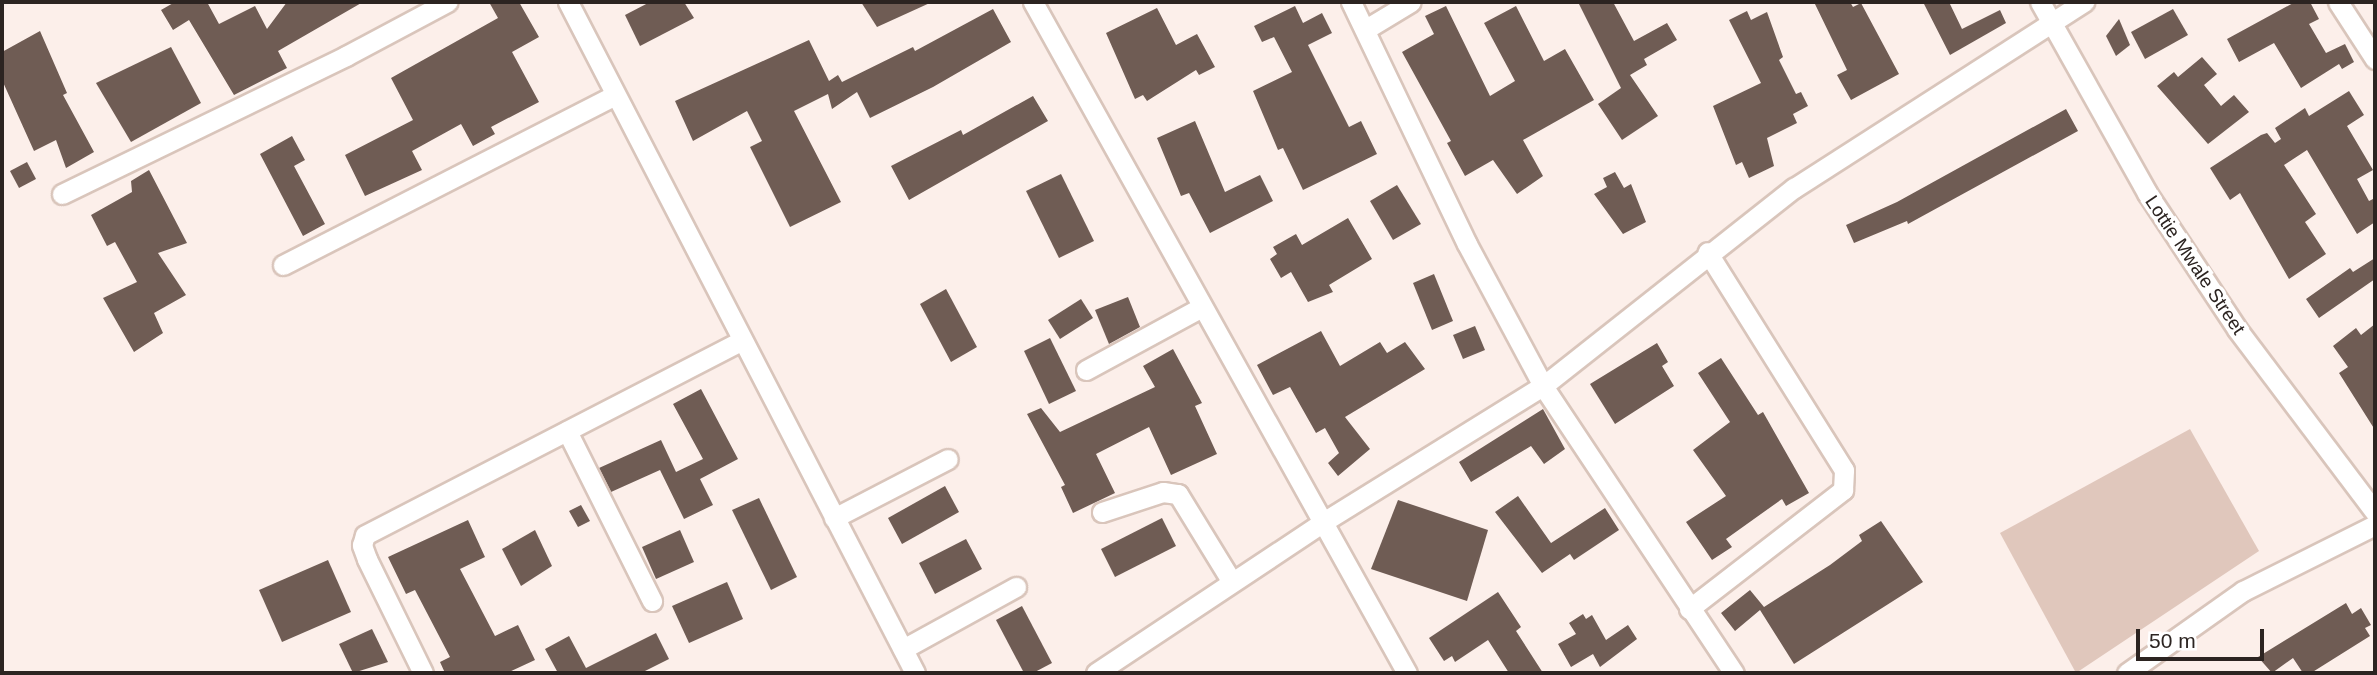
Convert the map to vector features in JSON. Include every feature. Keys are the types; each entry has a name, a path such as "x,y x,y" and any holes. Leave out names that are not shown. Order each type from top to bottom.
{"street":[{"path":"62,194 346,56 447,2"},
{"path":"568,2 915,673"},
{"path":"1033,2 1200,308 1407,673"},
{"path":"1351,2 1468,244 1543,386 1734,673"},
{"path":"1366,29 1411,2"},
{"name":"Lottie Mwale Street","path":"2040,2 2147,193 2237,329 2375,512"},
{"path":"1096,673 1320,523 1543,386 1707,252 1794,188 2084,2"},
{"path":"2338,2 2375,60"},
{"path":"283,265 615,95"},
{"path":"1689,609 1843,489 1844,470 1707,252"},
{"path":"1086,370 1200,308"},
{"path":"423,673 367,559 362,545 365,535 742,340"},
{"path":"567,431 652,601"},
{"path":"834,518 948,459"},
{"path":"1102,512 1163,492 1178,494 1232,582"},
{"path":"2127,673 2243,591 2375,525"},
{"path":"903,649 1016,587"}],"shaded area":[{"path":"2190,429 2259,551 2076,673 2000,533"}],"building":[{"path":"175,2 207,2 219,24 255,6 267,29 287,2 363,2 278,51 287,68 234,95 189,20 173,30 161,10"},
{"path":"489,2 519,2 539,37 512,52 539,102 491,127 495,134 473,146 461,124 412,151 422,170 365,196 345,155 413,120 391,78 498,18"},
{"path":"650,2 684,2 694,18 640,46 625,15"},
{"path":"861,2 932,2 877,27"},
{"path":"1578,2 1613,2 1634,41 1667,23 1677,40 1644,59 1647,65 1630,75 1658,116 1622,140 1598,104 1621,88"},
{"path":"1814,2 1850,2 1853,7 1861,3 1899,74 1851,100 1837,75 1847,70"},
{"path":"1923,2 1949,2 1962,29 2000,10 2006,23 1950,55"},
{"path":"2295,2 2310,2 2319,19 2309,24 2326,53 2345,44 2354,62 2342,69 2339,64 2301,88 2274,43 2239,62 2227,39"},
{"path":"1295,6 1303,23 1322,13 1332,33 1308,45 1349,127 1361,121 1377,154 1303,190 1283,148 1278,150 1253,91 1292,72 1274,37 1262,42 1254,26"},
{"path":"1446,6 1490,96 1515,81 1484,23 1516,6 1544,61 1565,49 1594,100 1523,140 1543,176 1517,194 1493,160 1465,176 1447,143 1451,141 1402,52 1434,34 1425,16"},
{"path":"1157,8 1176,45 1197,34 1215,67 1199,75 1196,70 1147,101 1143,95 1135,99 1106,33"},
{"path":"993,9 1011,42 933,87 870,118 857,92 832,109 828,94 794,111 841,202 790,227 750,147 762,141 747,111 693,141 675,101 809,40 829,81 838,75 842,82 913,47 915,51"},
{"path":"2173,9 2188,35 2145,59 2131,32"},
{"path":"1747,11 1751,20 1767,12 1783,57 1779,60 1796,94 1801,92 1808,106 1793,114 1797,123 1767,138 1774,166 1749,178 1742,162 1736,165 1713,106 1761,83 1729,20"},
{"path":"2119,19 2130,45 2116,56 2106,36"},
{"path":"40,31 67,93 63,95 94,152 66,168 56,140 34,151 2,80 2,52"},
{"path":"171,47 201,103 131,142 96,83"},
{"path":"2202,57 2217,74 2204,85 2221,106 2234,95 2249,112 2208,144 2157,86 2174,72 2178,77"},
{"path":"2349,91 2364,115 2347,126 2373,170 2357,179 2369,201 2375,198 2375,222 2357,234 2307,150 2284,165 2316,214 2305,222 2326,254 2289,279 2240,193 2230,200 2210,168 2261,135 2267,133 2275,143 2281,139 2275,128 2305,108 2309,116"},
{"path":"1033,96 1048,121 909,200 891,166 961,130 963,135"},
{"path":"2066,109 2078,131 1908,224 1907,221 1854,243 1846,225 1897,202"},
{"path":"1195,121 1225,192 1260,175 1273,201 1210,233 1189,193 1181,196 1157,138"},
{"path":"292,136 305,160 294,166 325,224 303,236 260,154"},
{"path":"27,162 36,179 19,188 10,171"},
{"path":"149,170 187,243 158,253 186,295 154,313 163,333 134,352 103,298 137,282 115,242 107,246 91,215 132,192 131,181"},
{"path":"1615,172 1624,188 1631,184 1646,222 1623,234 1594,194 1607,187 1603,178"},
{"path":"1061,174 1094,241 1059,258 1026,191"},
{"path":"1397,185 1421,224 1393,240 1370,201"},
{"path":"1348,218 1372,259 1329,285 1333,292 1308,302 1291,272 1281,278 1270,259 1277,254 1273,247 1296,234 1302,245"},
{"path":"2375,258 2375,279 2319,318 2306,299 2350,268 2353,272"},
{"path":"1434,274 1453,321 1432,330 1413,283"},
{"path":"946,289 977,347 951,362 920,304"},
{"path":"1128,297 1140,327 1109,344 1095,310"},
{"path":"1081,299 1093,318 1060,339 1048,320"},
{"path":"2375,324 2375,430 2339,373 2348,367 2333,346 2356,328 2361,335"},
{"path":"1475,326 1485,350 1463,359 1453,335"},
{"path":"1321,331 1340,366 1380,342 1387,353 1405,342 1425,369 1345,417 1370,449 1338,476 1328,463 1339,453 1325,428 1316,433 1290,387 1273,395 1257,365"},
{"path":"1050,338 1076,391 1049,404 1024,351"},
{"path":"1657,343 1668,362 1662,366 1674,386 1615,424 1590,384"},
{"path":"1173,349 1202,403 1195,406 1217,454 1171,475 1149,427 1096,454 1115,493 1073,513 1061,487 1065,485 1027,414 1041,408 1060,432 1155,387 1143,366"},
{"path":"1721,358 1758,415 1763,412 1809,493 1786,506 1782,499 1726,539 1732,547 1712,560 1686,522 1726,496 1693,450 1730,422 1698,373"},
{"path":"701,389 738,459 700,479 713,505 684,519 660,470 611,492 599,468 661,440 676,472 703,459 673,404"},
{"path":"1543,409 1565,449 1544,464 1531,446 1471,482 1459,462"},
{"path":"945,486 959,512 902,544 888,518"},
{"path":"1518,496 1551,543 1605,508 1619,530 1574,560 1570,554 1542,573 1495,512"},
{"path":"759,498 797,577 771,590 732,510"},
{"path":"1398,500 1488,530 1467,601 1371,569"},
{"path":"581,505 590,521 578,527 569,511"},
{"path":"1162,518 1176,546 1115,577 1101,549"},
{"path":"468,520 485,557 460,569 495,636 518,625 535,660 507,673 445,673 440,662 450,657 415,590 406,594 388,557"},
{"path":"1881,521 1923,582 1794,664 1760,610 1735,631 1721,613 1750,590 1764,607 1830,565 1862,541 1859,535"},
{"path":"535,530 552,566 521,586 502,549"},
{"path":"680,530 694,562 656,579 642,547"},
{"path":"966,539 982,569 935,594 919,563"},
{"path":"328,560 351,612 282,642 259,590"},
{"path":"727,582 743,619 689,643 672,606"},
{"path":"1498,592 1521,627 1516,631 1543,673 1509,673 1488,640 1455,662 1452,656 1444,661 1429,638"},
{"path":"2346,603 2352,614 2361,608 2371,625 2365,628 2370,636 2311,673 2303,673 2293,658 2272,673 2258,657"},
{"path":"1022,606 1052,663 1033,673 1024,673 996,620"},
{"path":"1583,614 1586,619 1592,615 1606,640 1628,625 1637,639 1600,667 1593,654 1571,667 1558,644 1576,634 1569,623"},
{"path":"372,629 388,662 353,673 339,644"},
{"path":"656,633 669,659 641,673 558,673 545,649 569,636 586,668"}]}
